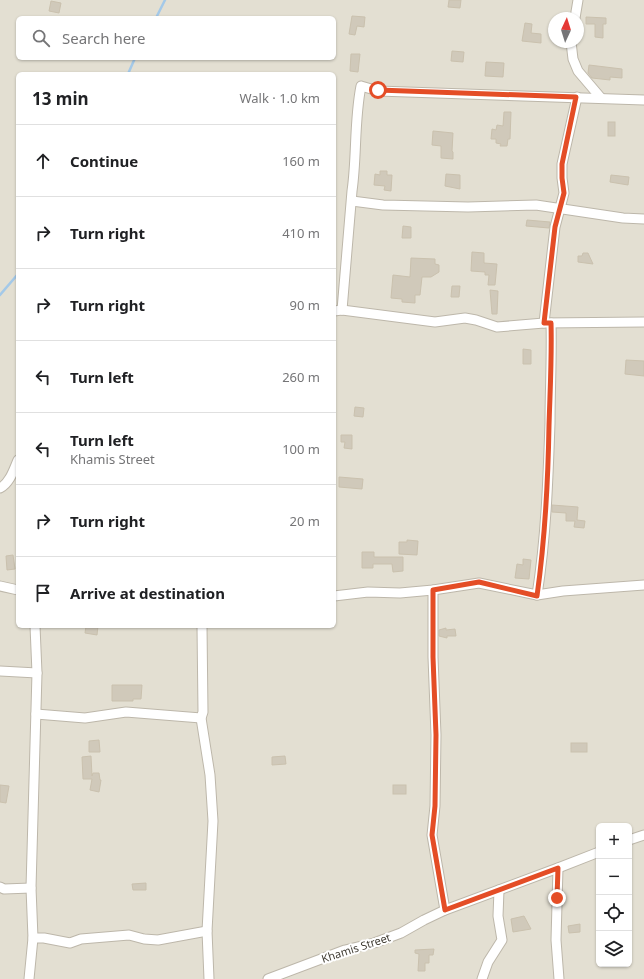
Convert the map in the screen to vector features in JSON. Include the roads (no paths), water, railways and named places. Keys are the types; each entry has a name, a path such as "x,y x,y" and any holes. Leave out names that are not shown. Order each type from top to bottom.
{"street":[{"path":"576,12 578,0"},
{"path":"573,48 574,59 578,71 601,98"},
{"path":"644,100 378,90 361,86 357,104 352,201 338,311 435,322 465,318 497,327 548,323 644,322"},
{"path":"537,596 543,556 548,491 552,376 548,323 555,227 564,193 562,164 576,97"},
{"path":"352,201 383,205 460,207 536,205 623,218 644,219"},
{"path":"0,488 4,486 10,478 16,464"},
{"path":"336,596 368,592 433,590 479,582 537,596 563,591 644,586"},
{"path":"0,586 16,590"},
{"path":"433,590 433,657 436,735 435,806 432,835 445,910"},
{"path":"29,979 33,938 31,888 37,673 34,628"},
{"path":"202,628 204,712 201,718 210,775 213,821 207,930 209,979"},
{"path":"0,671 37,673"},
{"path":"36,714 85,718 126,712 201,718"},
{"path":"632,839 644,835"},
{"name":"Khamis Street","path":"268,979 345,950 381,941 401,933 445,910 596,853"},
{"path":"558,868 556,940 559,979"},
{"path":"0,887 4,889 31,888"},
{"path":"482,979 488,962 502,940 498,916 499,890"},
{"path":"33,938 44,938 70,943 81,939 130,936 158,940 207,930"}],"waterway":[{"path":"157,16 165,0"},
{"path":"129,72 134,60"},
{"path":"0,295 16,276"}]}
